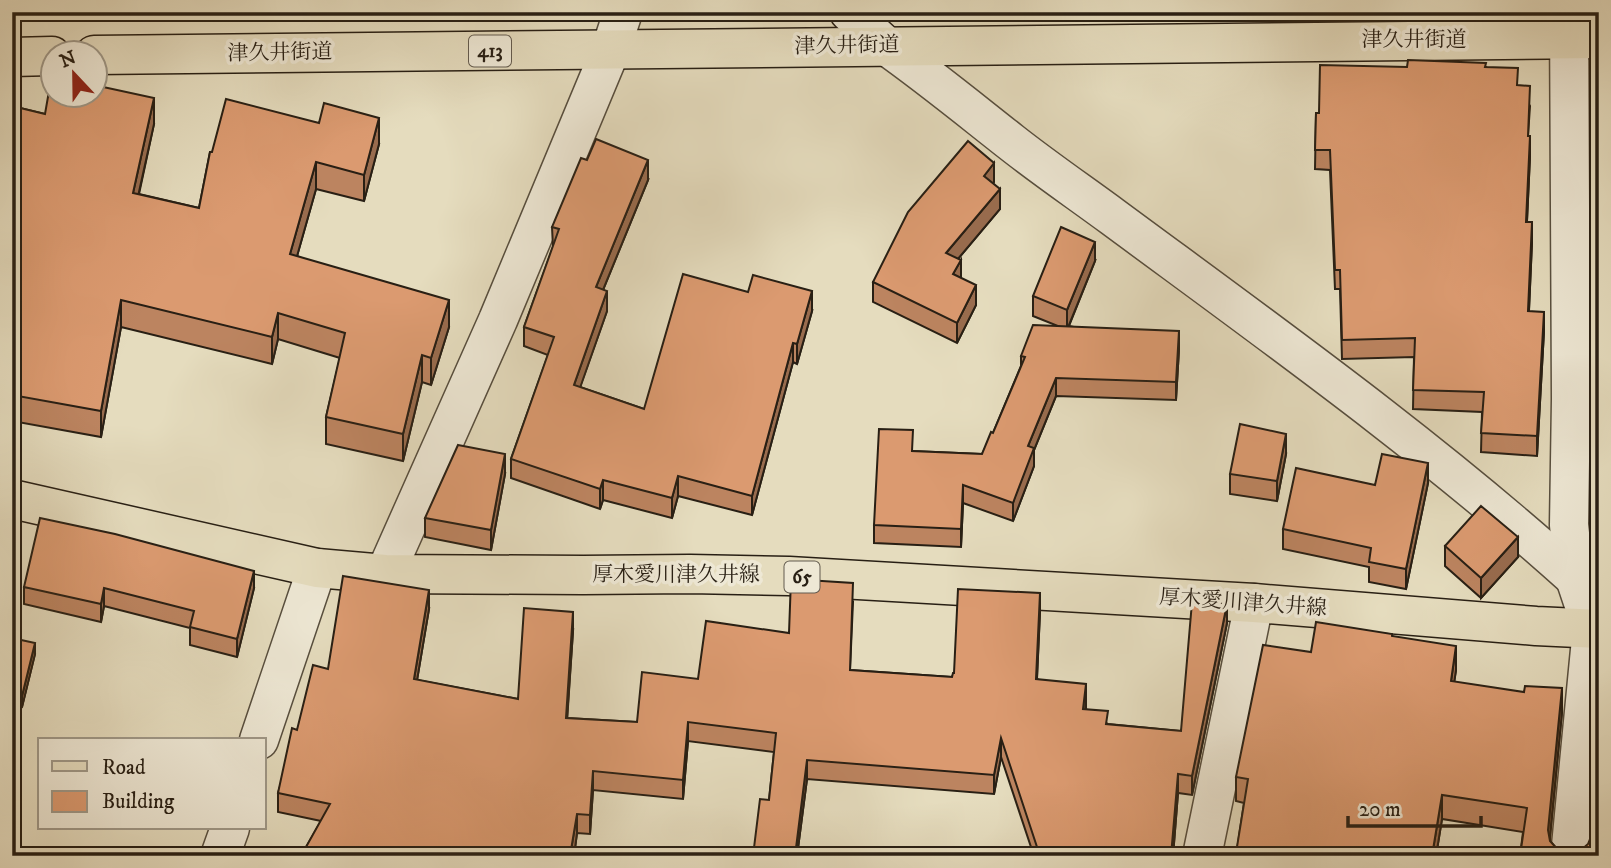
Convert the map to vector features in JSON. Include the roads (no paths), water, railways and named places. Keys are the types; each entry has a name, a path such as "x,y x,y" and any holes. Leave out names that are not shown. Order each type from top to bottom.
{"main road":[{"name":"津久井街道","path":"108,55 885,45 1041,46 1579,30"},
{"path":"12,57 38,56"},
{"name":"厚木愛川津久井線","path":"12,499 317,568 385,573 789,576 1254,603 1595,629"}],"street":[{"path":"385,573 498,320 611,49 623,12"},
{"path":"849,12 885,45 1376,413 1532,539 1587,574"},
{"path":"1570,856 1595,629 1587,574 1569,525 1579,30"},
{"path":"260,738 317,568"},
{"path":"1202,856 1254,603"},
{"path":"220,856 228,830"}]}
